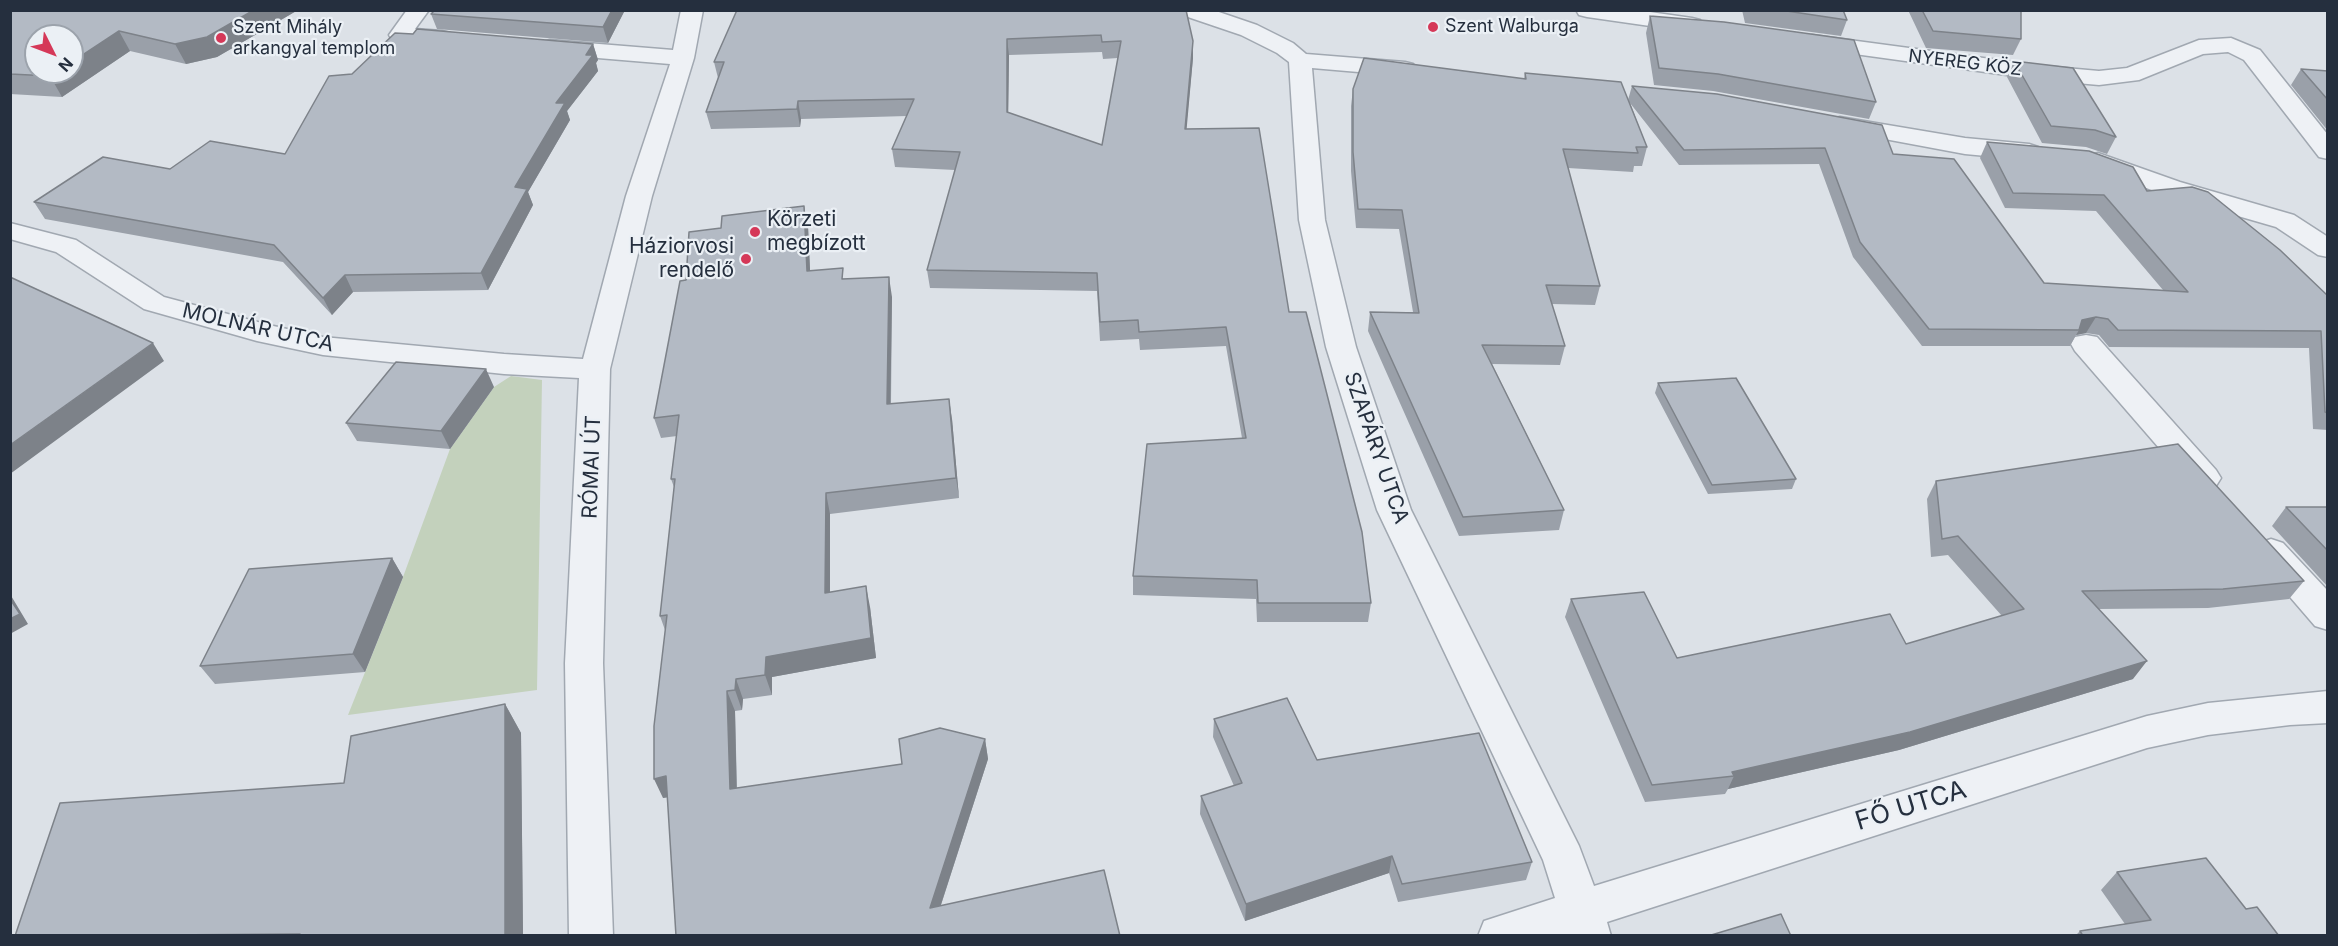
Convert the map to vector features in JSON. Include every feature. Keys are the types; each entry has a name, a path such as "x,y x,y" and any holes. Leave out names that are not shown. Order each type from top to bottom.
{"street":[{"path":"418,10 400,35 459,40"},
{"name":"RÓMAI ÚT","path":"591,936 584,663 596,369 639,196 683,58 692,10"},
{"path":"1190,10 1249,30 1285,48 1300,60 1423,70"},
{"path":"1587,10 1716,28"},
{"name":"NYEREG KÖZ","path":"1797,40 2043,73 2099,78 2131,75 2199,47 2231,45 2252,55 2328,152"},
{"path":"530,45 683,58"},
{"name":"SZAPÁRY UTCA","path":"1300,60 1312,220 1341,347 1394,510 1564,859 1585,922"},
{"path":"1817,119 1965,146 2086,157 2171,188 2285,221 2328,249"},
{"name":"MOLNÁR UTCA","path":"10,231 66,246 154,303 267,334 323,346 504,364 596,369"},
{"path":"2086,345 2227,503"},
{"path":"2251,530 2328,616"},
{"name":"FŐ UTCA","path":"1500,936 1585,922 2147,732 2208,719 2328,707"}],"green space":[{"path":"511,376 542,380 537,690 348,715 403,577 450,449 494,387"}],"building":[{"path":"10,10 254,10 207,37 175,44 119,31 84,54 84,24 24,24 24,75 10,74"},
{"path":"435,10 612,10 603,27 431,14"},
{"path":"737,10 1186,10 1193,41 1185,129 1259,128 1289,312 1306,312 1362,532 1371,603 1258,603 1257,580 1133,576 1147,444 1246,438 1226,327 1139,332 1138,320 1100,322 1097,273 927,270 960,152 892,149 914,99 798,101 797,109 706,112 724,62 714,62","holes":["1101,35 1102,42 1121,41 1102,145 1007,112 1007,39"]},
{"path":"1780,10 1843,10 1847,20"},
{"path":"1922,10 2021,10 2021,39 1933,31"},
{"path":"1650,16 1724,22 1854,40 1876,102 1718,74 1659,68"},
{"path":"417,29 593,44 586,55 593,55 556,103 565,103 515,187 527,189 481,273 345,275 323,298 274,245 34,202 103,157 170,169 210,141 285,154 329,76 352,74 395,33 413,34"},
{"path":"1364,58 1526,79 1525,73 1621,82 1647,147 1636,147 1638,153 1563,149 1600,286 1546,285 1565,346 1482,345 1564,510 1463,517 1370,312 1419,313 1402,210 1358,209 1353,152 1353,89"},
{"path":"2014,61 2073,68 2116,137 2095,130 2051,126"},
{"path":"2301,69 2328,71 2328,100"},
{"path":"1632,86 1717,94 1882,125 1893,154 1954,159 2044,283 2188,292 2104,195 2013,193 1987,142 2089,151 2133,167 2147,191 2192,187 2208,192 2280,250 2328,296 2328,413 2325,412 2321,331 2118,330 2108,319 2096,317 2082,320 2079,330 1929,329 1860,242 1825,148 1684,150"},
{"path":"804,206 807,271 843,268 842,279 889,277 887,404 949,399 956,478 826,493 825,593 866,586 871,638 766,657 765,675 736,679 735,690 727,691 730,789 902,764 899,739 940,728 985,739 930,908 1104,870 1120,936 676,936 666,776 654,779 654,726 667,615 660,616 675,479 671,479 679,415 654,418 680,281 686,280 689,232 721,228 722,216"},
{"path":"10,277 153,343 10,445"},
{"path":"396,362 486,369 441,431 346,423"},
{"path":"1736,378 1796,479 1712,485 1658,383"},
{"path":"2178,444 2304,581 2223,589 2082,591 2147,661 1910,732 1732,772 1734,776 1652,785 1571,599 1644,592 1677,658 1890,614 1906,644 2024,609 1958,536 1942,539 1936,481"},
{"path":"2286,507 2328,507 2328,551"},
{"path":"392,558 353,654 200,666 249,569"},
{"path":"10,599 20,614 10,619"},
{"path":"1287,698 1317,760 1479,733 1532,862 1402,884 1392,856 1246,904 1201,796 1242,783 1214,719"},
{"path":"505,704 505,936 300,936 300,934 15,936 60,803 344,783 351,736"},
{"path":"2206,858 2246,909 2257,907 2279,936 2083,936 2080,931 2151,920 2117,872"},
{"path":"1781,914 1791,936 1708,936"}],"place":[{"name":"Szent Walburga","path":"1433,27"},
{"name":"Szent Mihály arkangyal templom","path":"221,38"},
{"name":"Körzeti megbízott","path":"755,232"},
{"name":"Háziorvosi rendelő","path":"746,259"}]}
